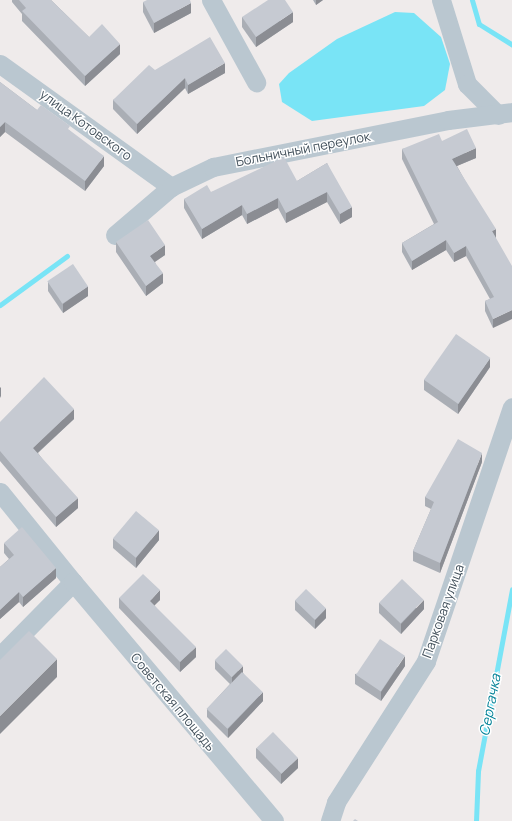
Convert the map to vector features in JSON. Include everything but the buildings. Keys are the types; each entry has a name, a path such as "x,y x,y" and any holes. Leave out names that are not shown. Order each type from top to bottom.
{"street":[{"path":"211,0 256,82"},
{"path":"441,0 467,84 505,113"},
{"name":"улица Котовского","path":"0,64 171,187"},
{"name":"Больничный переулок","path":"115,234 171,187 213,167 448,120 505,113"},
{"name":"Парковая улица","path":"330,821 336,802 426,662 512,407"},
{"name":"Советская площадь","path":"0,492 73,582 274,821"},
{"path":"0,656 73,582"}],"water":[{"path":"395,12 414,13 441,37 450,64 445,90 424,106 312,121 282,102 279,84 289,73 337,39"}],"waterway":[{"name":"Сергачка","path":"472,0 479,24 512,45"},
{"path":"0,305 67,256"},
{"name":"Сергачка","path":"476,821 478,771 512,589"}]}
